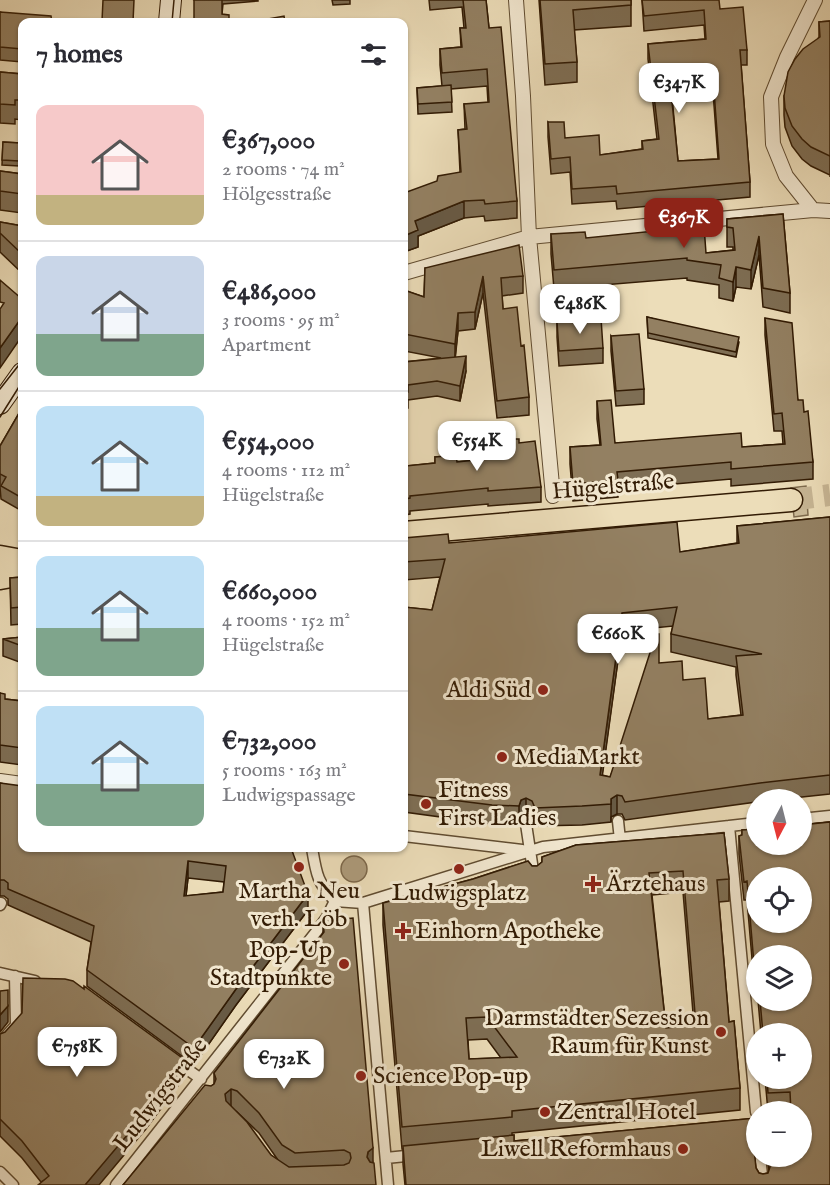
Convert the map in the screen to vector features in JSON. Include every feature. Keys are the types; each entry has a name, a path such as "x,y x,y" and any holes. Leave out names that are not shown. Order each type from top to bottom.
{"main road":[{"path":"169,18 171,0"},
{"path":"0,404 12,383"},
{"name":"Hügelstraße","path":"408,533 791,500"},
{"path":"0,557 18,560"},
{"path":"0,578 18,575"}],"street":[{"path":"516,0 529,237 554,496"},
{"path":"813,210 786,176 773,144 771,97 787,57 815,0"},
{"path":"408,272 529,237 813,210 830,212"},
{"path":"0,781 18,783"},
{"path":"812,821 829,819"},
{"path":"618,821 620,840"},
{"path":"526,824 535,881"},
{"path":"313,852 316,874 322,888 335,901 363,908 529,851 746,824"},
{"path":"729,826 735,848 755,1101"},
{"path":"408,837 529,851"},
{"name":"Ludwigstraße","path":"116,1185 199,1086 327,917 335,901"},
{"path":"363,908 388,1180 374,1176"},
{"path":"0,973 48,984"},
{"path":"0,1043 16,1025 15,976"},
{"path":"160,1050 199,1086"},
{"path":"386,1158 424,1154"},
{"path":"761,1167 763,1185"},
{"path":"0,1172 10,1184"}],"shaded area":[{"path":"806,486 808,515 794,517 791,488"},
{"path":"354,856 364,859 367,869 364,879 354,882 344,879 341,869 344,859"}],"building":[{"path":"103,0 134,0 133,18 102,18"},
{"path":"194,0 222,0 222,14 229,15 229,18 194,18"},
{"path":"463,0 486,0 489,28 501,27 517,201 485,204 484,200 464,201 415,221 418,230 408,234 408,192 437,181 438,176 461,172 458,130 467,129 464,104 489,102 487,69 442,73 440,49 462,47 460,28 466,28"},
{"path":"540,0 631,0 631,5 573,10 577,62 545,64"},
{"path":"642,0 719,0 720,9 743,7 747,50 740,50 750,182 617,194 616,186 572,189 570,157 551,159 548,122 564,122 565,138 599,135 600,155 643,149 642,141 659,139 648,44 706,39 704,10 644,16","holes":["713,77 719,159 678,161 670,82"]},
{"path":"0,12 51,16 51,18 18,18 18,49 0,47"},
{"path":"830,21 830,156 811,147 792,126 785,108 784,96 788,72 795,59 803,49 820,37 819,22"},
{"path":"0,72 18,74 18,100 15,100 15,105 0,104"},
{"path":"451,85 452,102 418,104 417,88"},
{"path":"3,142 18,143 18,161 2,160"},
{"path":"0,171 18,173 18,193 0,191"},
{"path":"783,214 790,293 763,288 759,236 751,270 736,267 733,282 719,278 721,265 687,260 687,258 554,270 551,234 585,232 586,238 704,226 706,253 735,250 733,228 727,227 727,219"},
{"path":"0,222 18,225 18,250 0,233"},
{"path":"519,245 523,276 501,278 503,309 517,307 521,346 524,345 529,397 497,401 483,276 475,312 458,313 455,344 408,335 408,291 424,297 425,268"},
{"path":"0,280 18,296 18,323 0,348 0,309 4,303 0,302"},
{"path":"647,317 739,337 736,352 648,333"},
{"path":"601,318 603,348 559,351 557,322"},
{"path":"765,318 792,323 798,400 803,400 804,412 808,411 813,462 731,469 731,462 617,472 618,480 573,484 570,447 601,445 597,401 611,400 615,443 741,433 742,447 785,444 782,413 774,414"},
{"path":"639,334 644,389 616,391 611,336"},
{"path":"466,356 460,386 437,381 408,385 408,362"},
{"path":"18,415 18,496 1,486 6,477 0,474 0,446"},
{"path":"497,439 519,439 519,443 535,441 541,487 488,491 488,488 410,496 408,498 408,466 435,463 435,457 456,455 457,462 486,459 486,452 498,452"},
{"path":"830,517 830,775 625,802 622,796 617,795 611,799 611,804 582,806 535,808 532,801 526,798 521,800 519,806 408,794 408,607 432,610 445,559 408,562 408,538 448,534 449,543 677,522 680,552 739,543 737,526","holes":["677,607 671,634 762,654 736,656 743,715 708,719 705,678 683,680 682,661 659,663 659,634 656,634 610,777 600,775 622,613"]},
{"path":"18,577 18,607 11,608 10,578"},
{"path":"18,637 18,645 3,639"},
{"path":"0,693 5,694 5,699 18,701 18,747 0,745"},
{"path":"0,783 18,785 18,852 292,852 308,894 194,1048 87,970 94,926 8,889 8,883 0,880","holes":["188,861 226,866 223,892 184,896"]},
{"path":"830,822 830,1185 406,1185 403,1146 514,1135 514,1141 746,1119 746,1167 756,1167 759,1173 763,1174 768,1173 770,1167 812,1167 812,1101 790,1101 790,1092 768,1093 768,1089 812,1089 812,1023 762,1023 761,1011 812,1011 812,945 752,945 751,933 812,933 812,867 746,867 746,881 744,882 739,836 742,835 742,830 746,830 746,855 812,855 812,824"},
{"path":"724,833 729,879 717,880 729,1022 734,1021 740,1088 512,1111 512,1117 402,1127 383,903 473,879 528,861 532,866 537,866 542,862 542,857 576,845","holes":["683,871 696,1025 666,1028 649,873","487,1017 517,1057 469,1059 466,1018"]},
{"path":"353,918 373,1148 368,1152 367,1157 370,1162 374,1163 376,1185 123,1185 205,1085 214,1084 216,1079 214,1073 324,932 323,921","holes":["231,1089 237,1091 259,1113 282,1145 295,1153 344,1150 350,1153 349,1163 289,1167 271,1155 247,1122 226,1101 225,1094"]},
{"path":"23,978 65,979 73,981 84,989 84,986 185,1060 145,1114 85,1185 38,1185 49,1176 22,1141 0,1119 0,1034 5,1032 22,1013"},
{"path":"8,990 8,1006 0,1015 0,991"}],"tunnel":[{"path":"791,500 830,495"}],"tram line":[{"path":"172,18 174,0"},
{"path":"0,389 18,366"},
{"path":"0,417 18,388"}],"place":[{"name":"Aldi Süd","path":"543,690"},
{"name":"MediaMarkt","path":"502,757"},
{"name":"Fitness First Ladies","path":"426,804"},
{"name":"Martha Neu verh. Löb","path":"299,867"},
{"name":"Ludwigsplatz","path":"459,869"},
{"name":"Ärztehaus","path":"593,884"},
{"name":"Einhorn Apotheke","path":"403,931"},
{"name":"Pop-Up Stadtpunkte","path":"344,964"},
{"name":"Darmstädter Sezession Raum für Kunst","path":"721,1032"},
{"name":"Science Pop-up","path":"361,1076"},
{"name":"Zentral Hotel","path":"545,1112"},
{"name":"Liwell Reformhaus","path":"683,1149"}]}
